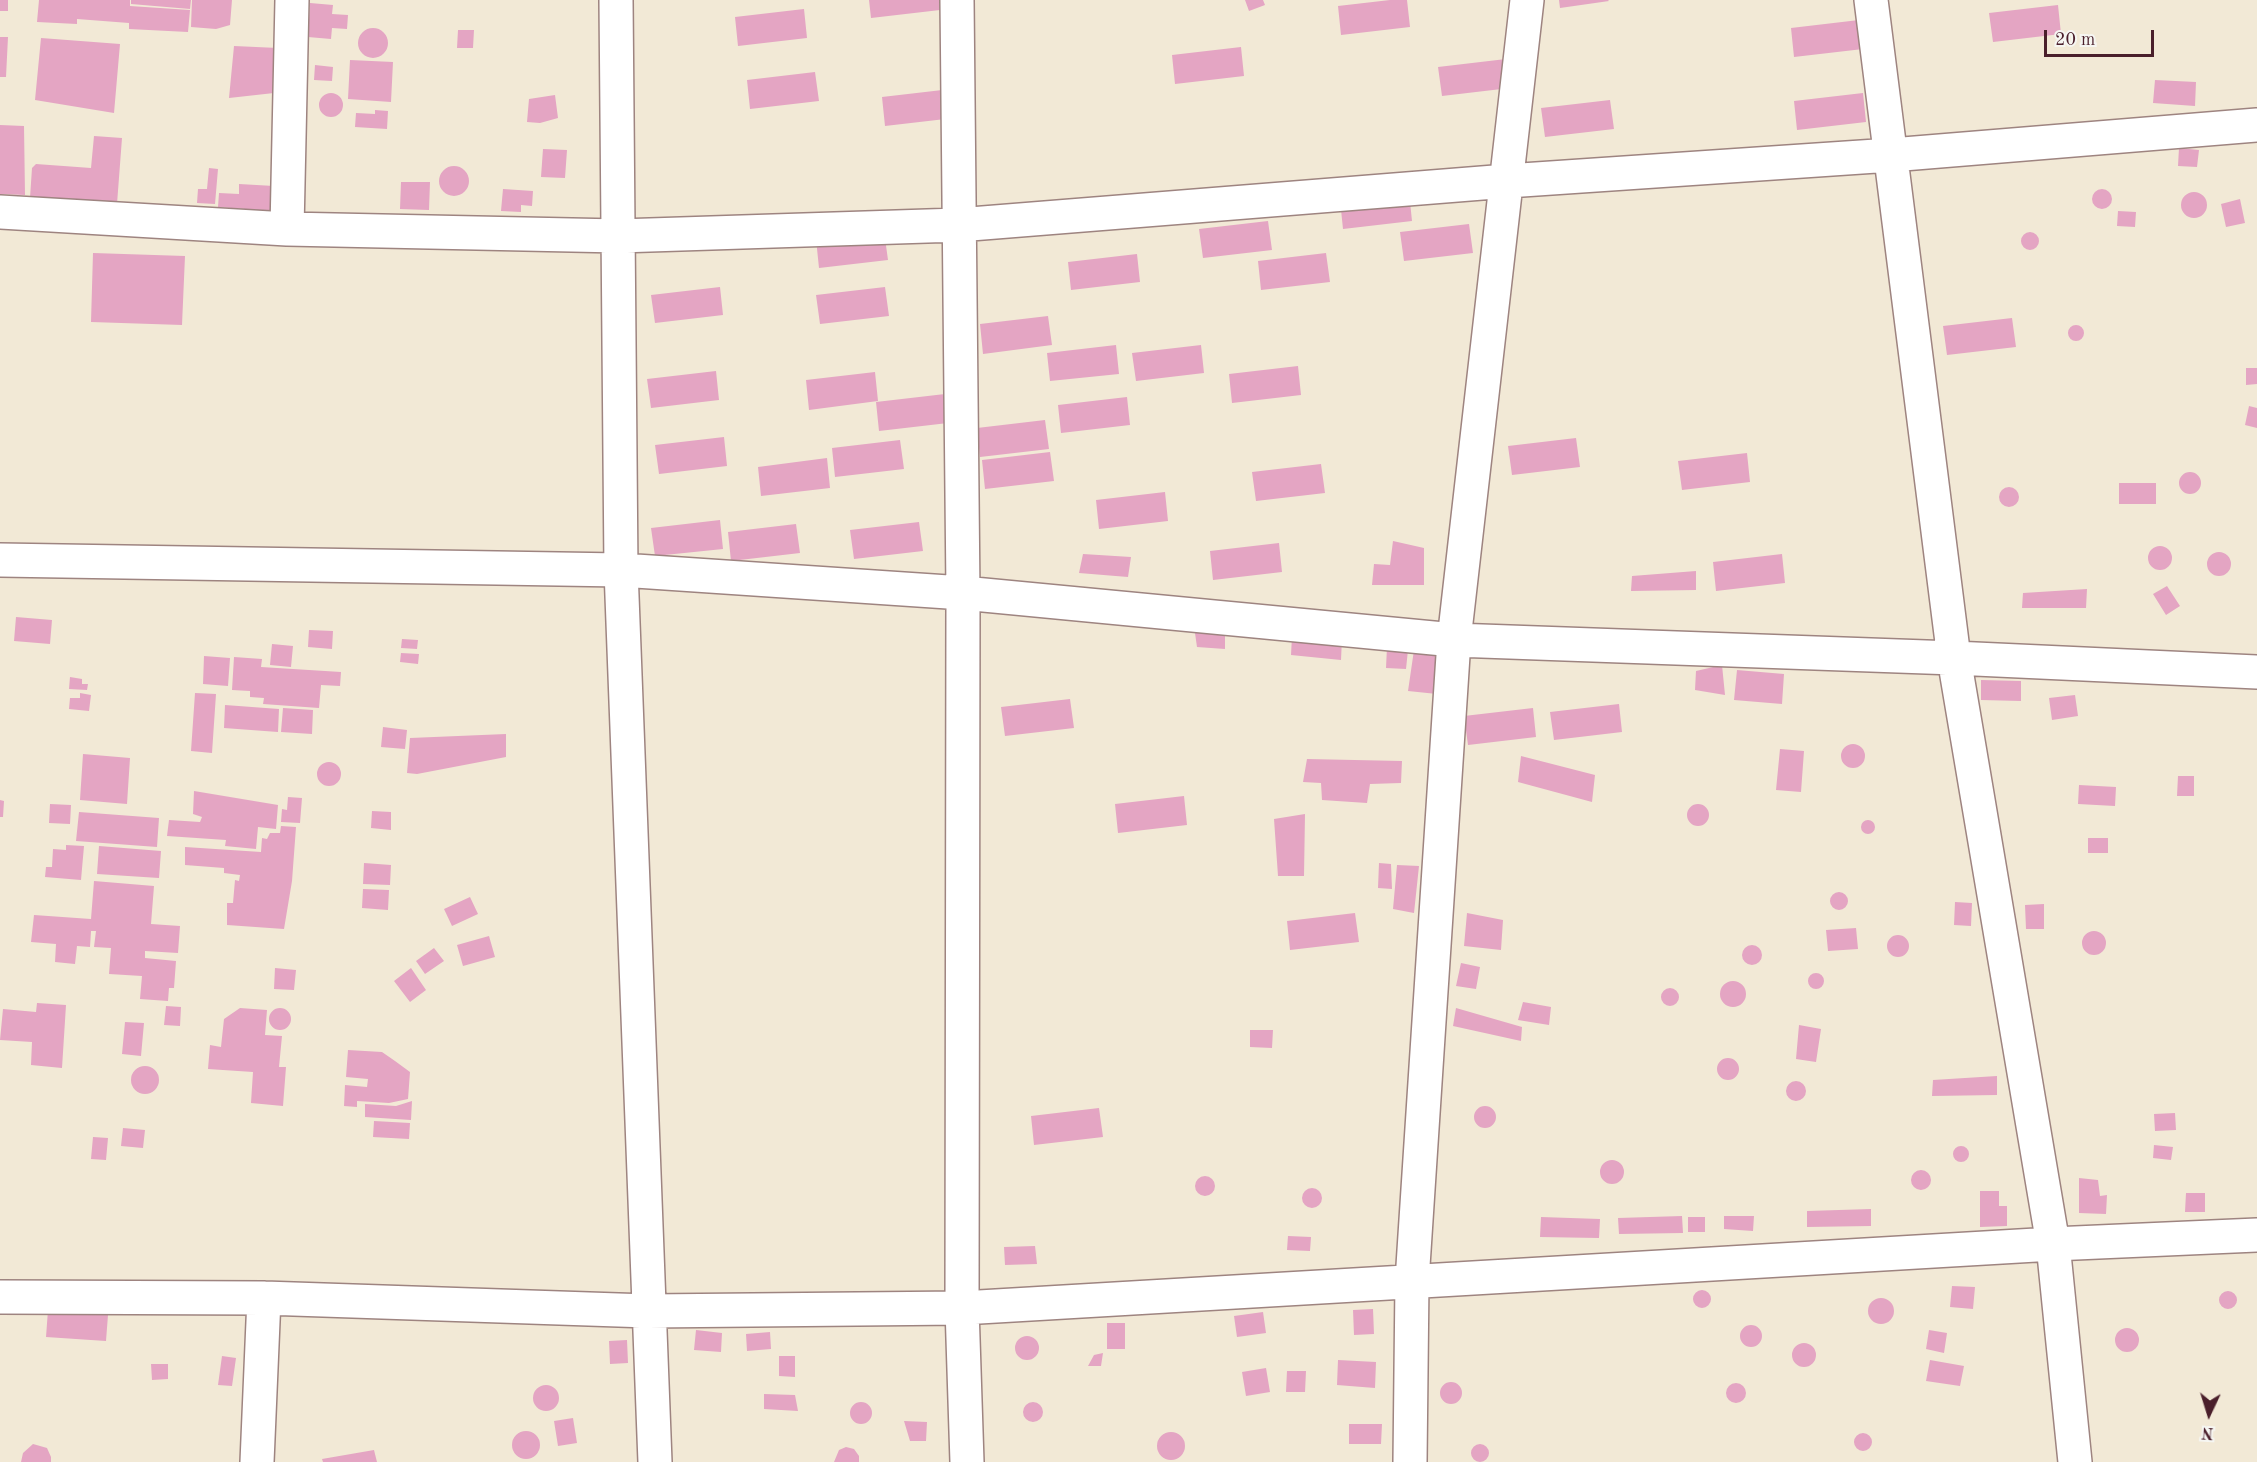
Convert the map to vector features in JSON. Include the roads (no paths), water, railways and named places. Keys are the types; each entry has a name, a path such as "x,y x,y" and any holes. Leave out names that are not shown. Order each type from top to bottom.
{"street":[{"path":"287,229 292,0"},
{"path":"616,0 620,236 621,570 654,1462"},
{"path":"957,0 963,593 962,1308 967,1462"},
{"path":"1410,1462 1412,1281 1454,640 1527,0"},
{"path":"1871,0 1954,658 2053,1244 2075,1462"},
{"path":"0,212 287,229 620,236 958,225 1507,181 1891,155 2257,125"},
{"path":"0,560 621,570 963,593 1454,640 1954,658 2257,672"},
{"path":"0,1297 264,1298 648,1311 962,1308 2053,1244 2257,1235"},
{"path":"257,1462 264,1298"}]}
